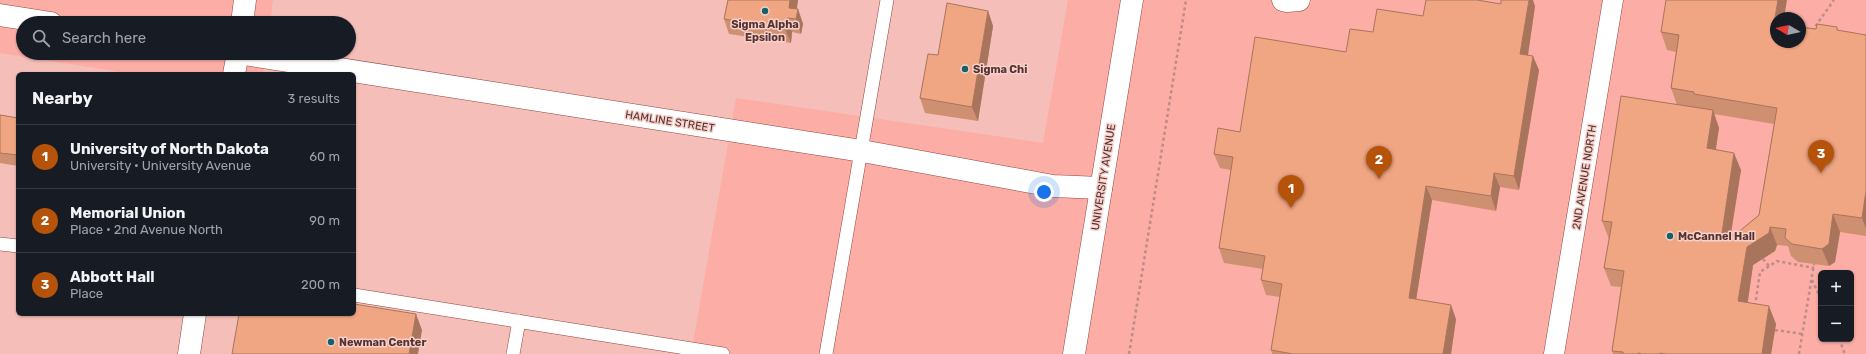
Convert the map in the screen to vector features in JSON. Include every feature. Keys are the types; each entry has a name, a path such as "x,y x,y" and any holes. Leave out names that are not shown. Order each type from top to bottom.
{"street":[{"path":"243,16 245,0"},
{"name":"UNIVERSITY AVENUE","path":"1074,354 1132,0"},
{"path":"1283,0 1299,0"},
{"name":"2ND AVENUE NORTH","path":"1554,354 1613,0"},
{"path":"0,15 16,18"},
{"path":"234,72 237,60"},
{"name":"HAMLINE STREET","path":"283,60 862,151 1053,186 1101,188"},
{"path":"189,354 195,316"}],"lane":[{"path":"826,354 887,0"},
{"path":"0,244 16,246"},
{"path":"356,295 723,354"},
{"path":"513,354 518,321"}],"path":[{"path":"1130,354 1186,0"},
{"path":"1811,31 1834,0"},
{"path":"1763,259 1769,266"},
{"path":"1754,313 1760,272 1777,261 1814,266 1799,354"},
{"path":"1812,279 1818,292"},
{"path":"1775,330 1803,334"},
{"path":"1840,342 1845,354"}],"shaded area":[{"path":"0,0 273,0 271,16 16,16 16,56 0,53"},
{"path":"1068,0 1866,0 1866,354 691,354 736,98 1043,143"},
{"path":"44,60 265,60 263,72 120,72"}],"building":[{"path":"728,0 790,0 789,8 798,9 796,19 787,18 785,29 724,19"},
{"path":"1426,0 1477,0 1501,4 1501,0 1529,0 1520,54 1533,56 1514,176 1494,173 1491,196 1426,186 1409,298 1451,305 1443,354 1293,354 1271,350 1282,284 1261,280 1265,256 1219,248 1233,157 1214,154 1218,128 1240,132 1255,37 1346,52 1350,29 1373,32 1377,9 1423,16"},
{"path":"1666,0 1778,0 1776,12 1770,12 1770,48 1806,48 1806,28 1816,29 1817,24 1837,27 1837,30 1866,35 1866,191 1862,218 1833,214 1829,244 1822,249 1792,244 1785,238 1786,229 1770,227 1769,233 1747,247 1738,301 1769,306 1762,354 1623,354 1623,352 1612,351 1624,271 1604,268 1612,222 1602,221 1621,96 1713,110 1707,148 1734,153 1722,233 1735,235 1759,215 1777,108 1694,94 1694,92 1671,88 1679,35 1661,32"},
{"name":"Sigma Chi","path":"947,3 988,11 972,107 920,98 928,54 938,55"},
{"path":"0,115 16,118 16,155 0,153"},
{"name":"Newman Center","path":"356,304 416,314 409,354 232,354 239,316 356,316"}],"place":[{"name":"Sigma Alpha Epsilon","path":"765,11"},
{"name":"Sigma Chi","path":"965,69"},
{"name":"Abbott Hall","path":"1821,173"},
{"name":"Memorial Union","path":"1379,179"},
{"name":"University of North Dakota","path":"1291,208"},
{"name":"McCannel Hall","path":"1670,236"},
{"name":"Newman Center","path":"331,342"}]}
